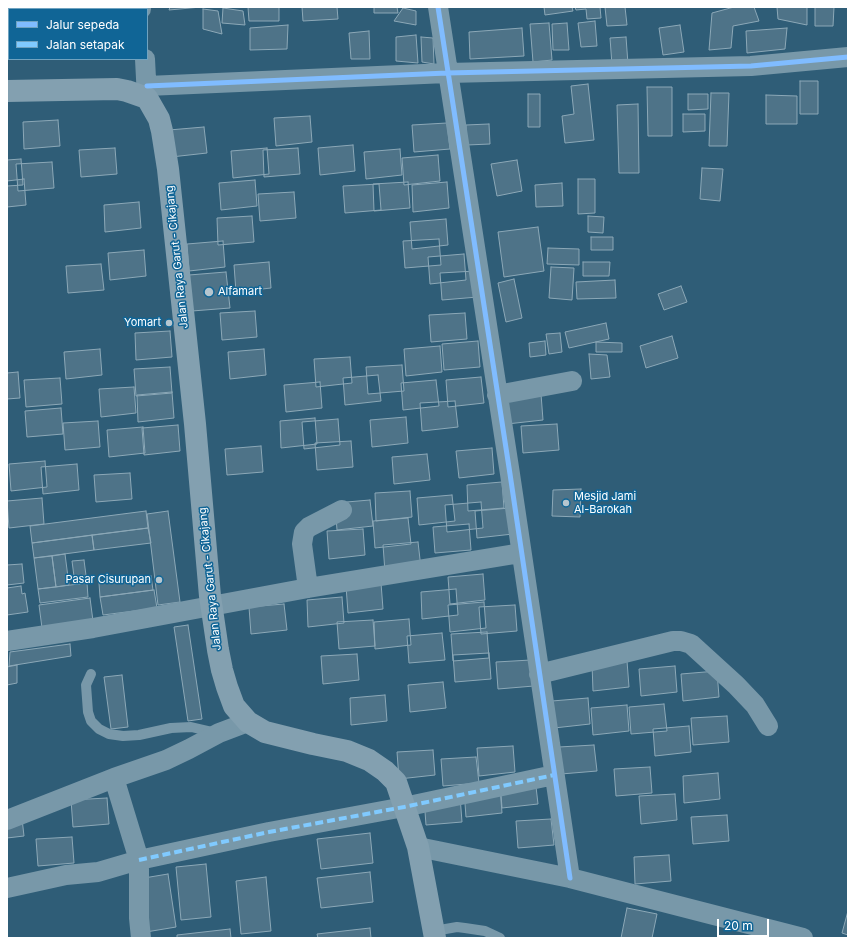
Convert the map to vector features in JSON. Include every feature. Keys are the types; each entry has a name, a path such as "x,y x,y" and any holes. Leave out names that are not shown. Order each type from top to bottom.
{"main road":[{"path":"7,91 117,89 149,98"},
{"name":"Jalan Raya Garut - Cikajang","path":"149,98 159,119 168,169 195,424 212,606 222,670 234,706 248,722 265,732 347,751 369,760 385,771 396,782 418,847 435,935"}],"street":[{"path":"438,7 570,878"},
{"path":"145,60 149,98 447,72 751,66 848,57"},
{"path":"497,395 572,381"},
{"path":"308,588 302,544 304,532 309,527 342,510"},
{"path":"7,641 93,628 308,588 521,554"},
{"path":"539,674 672,641 681,641 691,644 736,686 755,705 768,726"},
{"path":"7,820 114,778 166,760 219,733 248,722"},
{"path":"7,888 66,875 98,872 139,860 269,832 554,775"},
{"path":"114,778 139,860 139,918 141,938"},
{"path":"418,847 570,878 803,938"}],"lane":[{"path":"91,674 86,685 88,712 91,721 99,729 109,734 123,736 139,735 171,728 191,727 219,733"},
{"path":"435,935 457,928 465,928 485,931 500,938"}],"building":[{"path":"170,7 201,7 169,10"},
{"path":"248,7 279,7 279,21 249,21"},
{"path":"302,7 337,7 338,19 303,21"},
{"path":"374,7 397,7 398,13 374,13"},
{"path":"544,7 572,7 573,11 545,15"},
{"path":"575,7 600,7 601,18 587,19 586,9 576,10"},
{"path":"605,7 625,7 627,25 607,26"},
{"path":"734,7 754,7 759,21 733,26 731,48 709,50 712,13"},
{"path":"777,7 807,7 807,25 778,19"},
{"path":"815,7 834,7 833,26 815,26"},
{"path":"223,8 243,11 245,25 222,23"},
{"path":"403,8 416,11 416,25 394,21"},
{"path":"203,9 218,11 222,34 203,29"},
{"path":"595,21 597,46 581,47 578,23"},
{"path":"549,23 552,60 533,62 530,24"},
{"path":"567,23 569,50 553,50 552,24"},
{"path":"288,25 287,49 250,50 250,28"},
{"path":"680,25 684,52 663,55 659,28"},
{"path":"522,28 524,56 470,59 469,32"},
{"path":"787,28 785,49 747,53 746,31"},
{"path":"369,31 370,59 351,59 349,33"},
{"path":"416,35 418,63 396,61 396,37"},
{"path":"421,37 433,38 434,64 422,62"},
{"path":"626,37 628,64 612,65 610,38"},
{"path":"800,81 818,81 818,114 800,114"},
{"path":"588,84 594,140 565,143 562,116 574,114 571,86"},
{"path":"647,87 672,87 672,136 648,136"},
{"path":"711,93 729,93 727,146 709,146"},
{"path":"528,94 540,94 540,127 528,127"},
{"path":"688,94 708,94 708,109 688,110"},
{"path":"766,95 797,96 797,124 766,124"},
{"path":"638,104 639,173 619,173 617,105"},
{"path":"683,114 705,114 705,131 683,132"},
{"path":"310,116 312,142 276,146 274,118"},
{"path":"58,120 60,146 24,149 23,122"},
{"path":"447,123 450,149 414,152 412,125"},
{"path":"489,124 490,144 467,145 466,125"},
{"path":"204,127 207,153 171,157 169,130"},
{"path":"353,145 355,171 320,175 318,148"},
{"path":"115,148 117,174 81,177 79,150"},
{"path":"267,148 269,174 233,178 231,151"},
{"path":"298,148 300,174 264,177 263,150"},
{"path":"400,149 402,175 366,179 364,152"},
{"path":"438,155 440,181 404,185 402,158"},
{"path":"21,159 23,185 7,186 7,160"},
{"path":"517,160 522,191 497,196 491,164"},
{"path":"52,162 54,188 18,191 16,164"},
{"path":"702,168 723,169 720,201 700,199"},
{"path":"24,179 26,205 7,207 7,181"},
{"path":"578,179 595,179 595,213 578,214"},
{"path":"255,180 257,206 221,210 219,183"},
{"path":"408,182 410,208 374,211 373,184"},
{"path":"447,182 449,208 413,212 412,185"},
{"path":"562,183 563,206 536,207 535,185"},
{"path":"379,184 381,210 345,213 343,186"},
{"path":"294,192 296,218 260,221 258,194"},
{"path":"139,202 141,228 105,232 104,205"},
{"path":"252,216 254,242 218,245 217,218"},
{"path":"588,216 604,217 603,233 588,232"},
{"path":"446,219 448,245 412,249 410,222"},
{"path":"538,227 544,271 504,277 498,232"},
{"path":"591,237 613,237 613,250 591,250"},
{"path":"439,239 441,265 405,268 403,241"},
{"path":"223,241 225,267 189,271 187,244"},
{"path":"548,248 579,249 579,265 547,264"},
{"path":"144,250 146,276 110,280 108,253"},
{"path":"464,254 466,280 430,284 428,257"},
{"path":"269,262 271,288 236,292 234,265"},
{"path":"583,262 610,262 609,276 583,276"},
{"path":"101,264 104,290 68,293 66,266"},
{"path":"551,267 574,268 572,300 549,298"},
{"path":"476,271 478,297 442,300 440,273"},
{"name":"Alfamart","path":"226,272 230,308 192,311 189,275"},
{"path":"514,279 522,318 506,322 498,283"},
{"path":"615,280 616,298 577,299 576,282"},
{"path":"681,286 687,302 664,310 658,294"},
{"path":"255,311 257,337 222,340 220,313"},
{"path":"465,313 467,339 431,342 429,315"},
{"path":"606,323 609,339 569,348 565,332"},
{"path":"170,331 172,357 136,360 135,333"},
{"path":"560,333 562,352 549,354 546,334"},
{"path":"672,336 678,358 646,368 640,346"},
{"path":"478,341 480,367 444,370 442,344"},
{"path":"545,341 546,355 530,357 529,343"},
{"path":"596,342 622,343 622,352 596,352"},
{"path":"440,346 442,372 406,376 404,349"},
{"path":"100,349 102,375 66,379 64,352"},
{"path":"264,349 266,375 230,379 228,352"},
{"path":"589,354 607,355 610,377 591,379"},
{"path":"350,357 352,383 316,387 314,359"},
{"path":"402,365 404,391 368,394 366,367"},
{"path":"170,367 172,393 136,396 134,369"},
{"path":"18,372 20,398 7,399 7,373"},
{"path":"378,375 381,401 345,405 343,378"},
{"path":"481,377 484,403 448,407 446,380"},
{"path":"60,378 62,404 26,407 24,380"},
{"path":"436,380 439,406 403,410 401,383"},
{"path":"320,382 322,408 286,412 284,385"},
{"path":"134,387 136,413 101,417 99,389"},
{"path":"172,392 174,418 138,422 137,395"},
{"path":"541,394 543,420 507,424 505,397"},
{"path":"455,401 458,427 422,431 420,403"},
{"path":"61,408 63,434 27,437 25,411"},
{"path":"406,417 408,443 372,447 370,420"},
{"path":"315,418 317,444 281,448 280,421"},
{"path":"338,419 340,445 304,449 302,422"},
{"path":"98,421 100,447 65,450 63,423"},
{"path":"557,424 559,450 523,453 521,426"},
{"path":"178,425 180,451 144,455 142,428"},
{"path":"143,427 145,453 109,457 107,430"},
{"path":"351,441 353,467 317,470 315,443"},
{"path":"261,446 263,472 227,475 225,449"},
{"path":"492,448 494,474 459,478 456,451"},
{"path":"427,454 430,480 394,484 392,457"},
{"path":"45,461 47,487 11,491 9,464"},
{"path":"77,464 79,490 43,494 41,467"},
{"path":"130,473 132,499 96,502 94,475"},
{"path":"502,482 504,508 468,511 467,485"},
{"name":"Mesjid Jami Al-Barokah","path":"581,489 580,517 552,516 553,490"},
{"path":"410,491 412,517 376,521 375,493"},
{"path":"452,495 455,521 419,525 417,498"},
{"path":"42,498 44,524 9,528 7,501"},
{"path":"370,500 373,526 337,530 335,503"},
{"path":"481,502 483,528 447,532 445,505"},
{"path":"510,508 513,534 477,538 475,511"},
{"path":"146,511 148,528 32,543 30,526"},
{"path":"168,511 180,602 158,605 147,514"},
{"path":"408,518 411,544 375,548 373,521"},
{"path":"469,524 471,550 435,553 433,527"},
{"path":"148,528 151,543 94,550 92,535"},
{"path":"363,529 365,555 329,559 327,531"},
{"path":"92,535 94,550 34,558 32,543"},
{"path":"418,542 421,568 385,572 383,545"},
{"path":"65,554 69,585 56,587 52,556"},
{"path":"52,556 56,587 38,589 34,558"},
{"path":"84,560 87,583 75,584 72,561"},
{"path":"22,564 24,583 7,585 7,565"},
{"path":"483,574 485,600 450,604 448,577"},
{"path":"151,576 153,590 100,597 99,583"},
{"path":"87,583 88,597 40,603 38,589"},
{"path":"381,583 383,609 348,613 346,586"},
{"path":"21,586 22,594 25,593 28,612 7,615 7,588"},
{"path":"456,589 458,615 422,619 421,592"},
{"path":"154,590 157,608 103,615 100,597"},
{"path":"342,597 344,623 308,627 307,600"},
{"path":"90,598 93,621 42,628 39,605"},
{"path":"484,602 486,628 450,632 448,605"},
{"path":"284,604 287,630 251,634 249,607"},
{"path":"515,605 517,631 481,634 479,607"},
{"path":"409,619 411,645 375,649 374,622"},
{"path":"373,620 375,646 339,649 337,622"},
{"path":"188,625 202,719 188,721 174,627"},
{"path":"487,632 489,658 453,661 451,634"},
{"path":"442,633 445,660 409,663 407,636"},
{"path":"70,644 71,656 9,666 10,652"},
{"path":"489,653 491,679 455,682 453,655"},
{"path":"357,654 359,680 323,684 321,656"},
{"path":"531,660 534,686 498,689 496,662"},
{"path":"627,661 629,687 593,691 592,664"},
{"path":"17,665 17,683 7,685 7,667"},
{"path":"675,666 677,692 641,696 639,669"},
{"path":"717,671 719,697 683,701 681,674"},
{"path":"122,675 128,727 111,729 104,677"},
{"path":"443,682 446,708 410,712 408,685"},
{"path":"385,695 387,721 351,725 350,698"},
{"path":"588,698 590,724 554,728 552,701"},
{"path":"664,704 667,731 631,734 629,707"},
{"path":"627,705 629,731 593,735 591,708"},
{"path":"727,716 729,742 693,745 691,718"},
{"path":"689,726 691,752 655,756 653,729"},
{"path":"594,745 597,771 561,774 559,747"},
{"path":"513,746 515,772 479,776 477,748"},
{"path":"433,750 435,775 399,779 397,752"},
{"path":"476,757 479,783 443,786 441,759"},
{"path":"650,767 652,793 616,796 614,769"},
{"path":"718,773 720,799 684,803 683,776"},
{"path":"535,778 538,804 502,808 500,781"},
{"path":"500,787 502,813 466,817 464,790"},
{"path":"675,794 677,820 641,824 639,796"},
{"path":"460,796 462,822 426,825 424,798"},
{"path":"107,798 109,824 73,827 71,800"},
{"path":"21,810 24,836 7,838 7,811"},
{"path":"727,815 729,841 693,844 691,817"},
{"path":"551,819 554,845 518,848 516,821"},
{"path":"370,833 373,863 321,869 317,839"},
{"path":"72,837 74,863 38,866 36,839"},
{"path":"669,855 671,881 635,884 634,857"},
{"path":"206,864 211,917 181,920 176,867"},
{"path":"370,872 373,902 321,908 317,878"},
{"path":"168,874 176,927 146,932 138,879"},
{"path":"266,877 271,931 241,934 236,881"},
{"path":"627,908 657,914 652,938 621,938"},
{"path":"848,911 848,935 842,933"},
{"path":"370,928 371,938 318,938 317,934"},
{"path":"230,929 231,938 177,938 177,935"}],"marked path":[{"path":"139,860 269,832 404,807 554,775"}],"cycle path":[{"path":"438,7 510,474 570,878"},
{"path":"147,86 447,73 751,66 848,57"}],"place":[{"name":"Alfamart","path":"209,292"},
{"name":"Yomart","path":"169,323"},
{"name":"Mesjid Jami Al-Barokah","path":"566,503"},
{"name":"Pasar Cisurupan","path":"159,580"}]}
